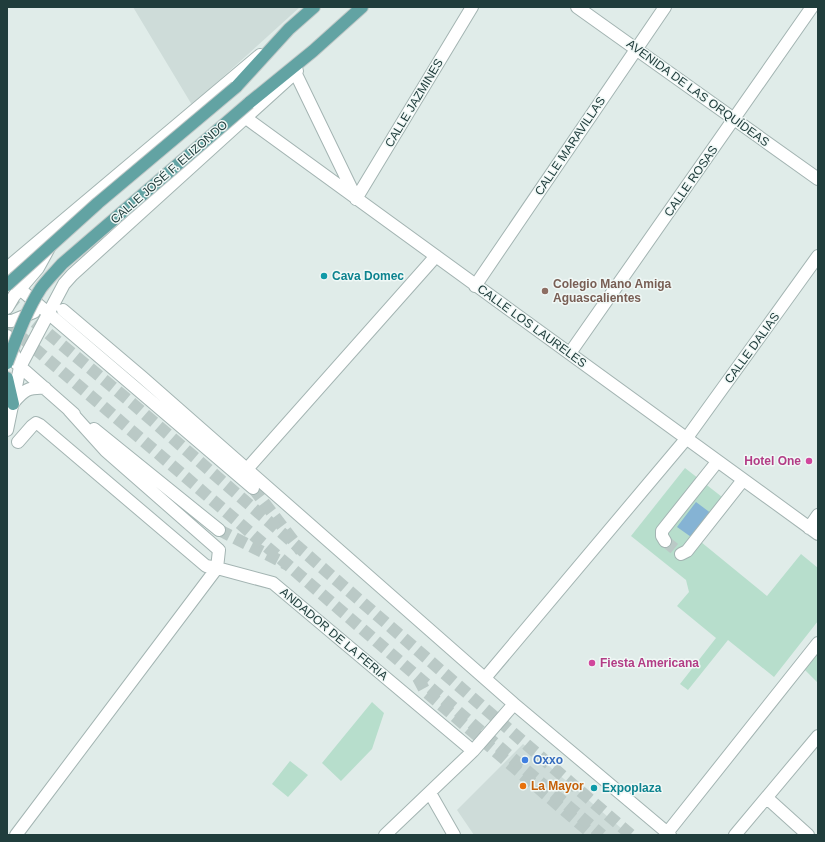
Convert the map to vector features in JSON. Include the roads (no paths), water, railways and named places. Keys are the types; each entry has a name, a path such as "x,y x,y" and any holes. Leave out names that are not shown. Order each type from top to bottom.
{"main road":[{"name":"CALLE JOSÉ F. ELIZONDO","path":"7,285 98,203 236,87 289,29 314,7"},
{"name":"CALLE JOSÉ F. ELIZONDO","path":"7,363 23,322 32,305 42,288 62,264 249,103 313,51 362,7"},
{"path":"7,378 12,404"}],"street":[{"name":"CALLE JAZMINES","path":"356,199 472,7"},
{"name":"AVENIDA DE LAS ORQUÍDEAS","path":"577,7 818,179"},
{"name":"CALLE MARAVILLAS","path":"475,286 665,7"},
{"name":"CALLE ROSAS","path":"570,353 812,7"},
{"path":"7,268 289,29"},
{"path":"7,430 20,367 45,310 64,284 72,275 296,72 313,51"},
{"path":"296,72 356,199"},
{"name":"CALLE LOS LAURELES","path":"246,118 475,286 570,353 814,531"},
{"path":"7,308 14,296 45,257 63,220"},
{"path":"247,469 436,256"},
{"name":"CALLE DALIAS","path":"484,678 686,439 818,256"},
{"path":"7,278 253,488"},
{"path":"64,284 62,299 63,310 69,331"},
{"path":"7,321 12,321 32,313 45,310"},
{"path":"63,310 142,377 514,704 669,834 818,643"},
{"path":"7,336 20,367"},
{"path":"7,355 69,410 111,442 219,530"},
{"path":"12,404 23,392 33,388 45,388"},
{"path":"16,835 217,568 218,550 106,451 69,410"},
{"name":"ANDADOR DE LA FERIA","path":"18,442 32,426 36,423 40,425 206,566 273,582 472,750"},
{"path":"665,541 662,536 662,531 718,462"},
{"path":"681,554 686,551 743,480"},
{"path":"814,531 818,516"},
{"path":"385,835 430,793 514,704"},
{"path":"735,835 818,736"},
{"path":"430,793 454,835"},
{"path":"767,798 808,835"}],"water":[{"path":"696,502 712,514 694,539 677,527"}],"tunnel":[{"path":"7,299 133,404 631,835"},
{"path":"7,325 602,835"},
{"path":"253,488 301,551"},
{"path":"219,530 288,565"},
{"path":"665,541 681,554"},
{"path":"418,678 425,691 593,835"}],"place":[{"name":"Cava Domec","path":"324,276"},
{"name":"Colegio Mano Amiga Aguascalientes","path":"545,291"},
{"name":"Hotel One","path":"809,461"},
{"name":"Fiesta Americana","path":"592,663"},
{"name":"Oxxo","path":"525,760"},
{"name":"La Mayor","path":"523,786"},
{"name":"Expoplaza","path":"594,788"}]}
